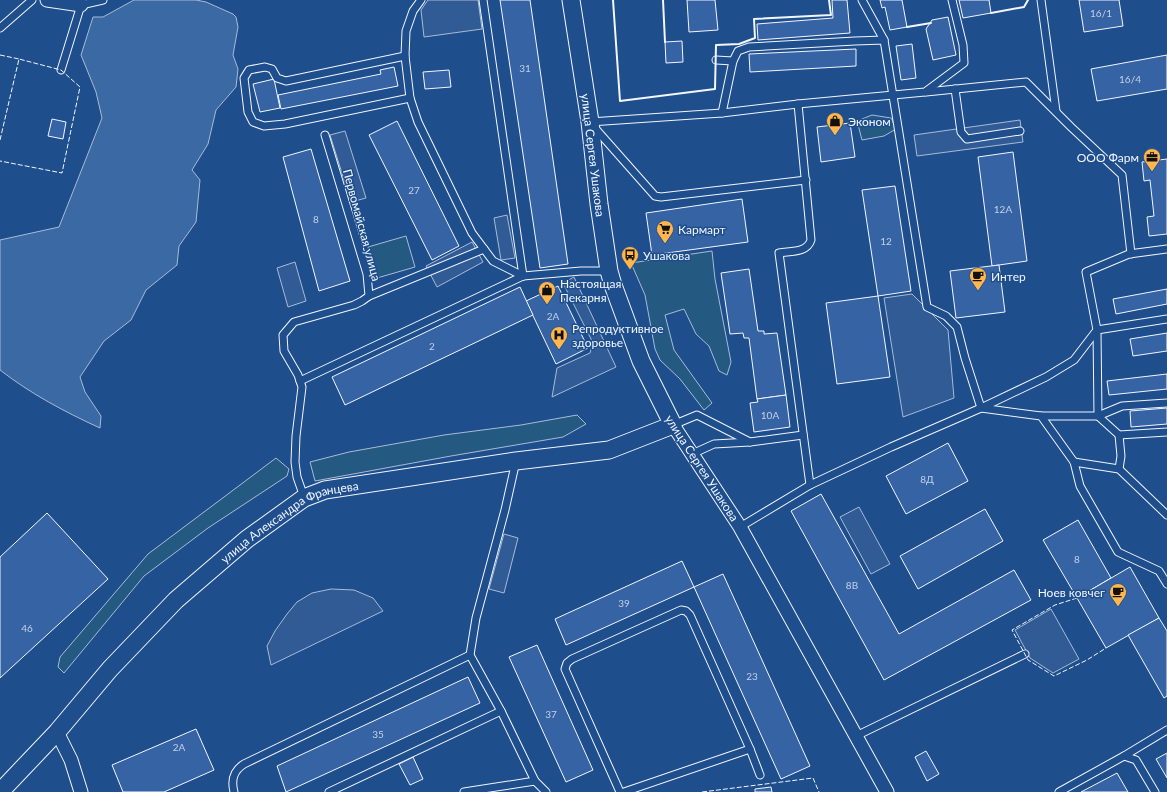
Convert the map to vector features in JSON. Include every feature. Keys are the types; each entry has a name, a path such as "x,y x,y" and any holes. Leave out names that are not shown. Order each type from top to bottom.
{"street":[{"path":"47,0 81,5"},
{"name":"улица Сергея Ушакова","path":"571,0 590,122 599,204 609,271 641,361 673,425 740,527 887,792"},
{"name":"улица Александра Францева","path":"0,792 57,732 110,668 176,600 247,539 304,498 325,490 516,461 609,450 673,425"},
{"path":"57,732 71,760 81,792"}],"lane":[{"path":"0,28 32,0"},
{"path":"61,70 81,5 103,0"},
{"path":"421,0 413,11 406,31 405,56 410,98 418,122 472,233 493,261 523,276"},
{"path":"483,0 523,276"},
{"path":"862,0 884,40 927,307 946,316 957,327 981,408"},
{"path":"925,92 964,64 963,45 952,0"},
{"path":"1041,0 1056,111"},
{"path":"722,113 733,62 739,48 855,40 884,40"},
{"path":"405,56 286,81 277,78 272,69 266,67 248,70 244,78 248,112 253,122 264,126 285,124 410,98"},
{"path":"716,60 733,62"},
{"path":"590,122 722,113 798,104 1026,82 1122,175 1131,254"},
{"path":"955,89 961,132 967,139 1020,131"},
{"path":"798,104 811,240 810,244 806,248 779,253 810,485"},
{"path":"590,122 655,196 661,197 806,180"},
{"name":"Первомайская улица","path":"304,498 297,477 295,462 296,436 302,386 298,375 284,351 283,335 294,322 354,305 369,296 367,274 325,135"},
{"path":"369,296 484,249"},
{"path":"1119,469 1119,435 1098,416 1096,330 1086,272 1131,254 1167,249"},
{"path":"300,381 523,276 609,271"},
{"path":"740,527 810,485 1046,377 1074,360 1096,330 1167,319"},
{"path":"981,408 1041,416 1098,416 1122,406 1167,402"},
{"path":"673,425 697,415 750,442"},
{"path":"1041,416 1074,462 1080,486 1118,552 1160,571 1167,584"},
{"path":"1119,435 1167,432"},
{"path":"692,454 714,444 750,442 803,435"},
{"path":"516,461 505,510 476,618 470,655 501,711 536,781 546,792"},
{"path":"1074,462 1119,469 1167,515"},
{"path":"620,792 564,669 567,663 572,659 681,610 686,611 690,616 750,749 760,775"},
{"path":"856,736 1025,654"},
{"path":"234,792 232,784 233,776 236,769 244,764 470,655"},
{"path":"329,792 501,711"},
{"path":"1059,792 1167,730"},
{"path":"624,792 750,749"},
{"path":"1124,756 1136,760 1155,792"},
{"path":"464,792 536,781"}],"shaded area":[{"path":"134,0 196,0 206,2 233,14 236,17 238,27 233,55 238,69 236,87 216,110 208,144 192,170 200,180 196,222 179,246 177,265 146,290 131,320 104,341 80,377 85,392 101,416 100,428 48,402 0,370 0,240 59,227 102,118 96,92 81,55 93,17 103,17"},
{"path":"428,0 478,0 482,29 424,37 421,10"},
{"path":"872,115 891,118 896,129 884,136 862,140 857,121"},
{"path":"1020,120 1023,142 917,156 914,135"},
{"path":"345,131 366,198 351,202 330,135"},
{"path":"507,215 515,258 501,260 494,218"},
{"path":"406,236 415,267 377,278 368,247"},
{"path":"472,242 483,262 437,287 426,266"},
{"path":"712,251 715,279 731,362 727,375 719,371 709,346 696,334 684,309 665,315 674,350 712,403 704,410 680,379 660,360 655,349 645,295 631,263"},
{"path":"295,262 306,301 288,307 277,268"},
{"path":"574,277 616,367 552,397 557,368 590,353 593,343 563,283"},
{"path":"912,294 948,330 954,398 903,417 884,298"},
{"path":"577,415 586,424 563,437 315,481 310,462 349,452 444,435 521,425"},
{"path":"276,458 289,469 287,476 208,528 144,576 64,673 58,667 60,657 148,554"},
{"path":"859,507 890,564 871,574 840,517"},
{"path":"504,534 518,538 504,593 489,589"},
{"path":"331,589 354,590 373,598 383,611 271,665 267,646 287,614 297,602 312,593"},
{"path":"1051,609 1079,659 1053,673 1030,658 1015,630"}],"building":[{"path":"500,0 530,0 568,264 540,268"},
{"path":"687,0 715,0 718,30 689,32"},
{"path":"832,0 847,0 850,33 758,40 757,24 833,18"},
{"path":"880,0 902,0 907,27 890,30 885,7 882,8"},
{"path":"959,0 989,0 991,13 963,18"},
{"path":"1079,0 1119,0 1123,26 1084,32"},
{"path":"948,17 956,55 933,60 926,29 932,20"},
{"path":"682,41 683,62 666,63 665,42"},
{"path":"912,44 916,78 901,80 896,46"},
{"path":"856,49 856,66 750,72 749,54"},
{"path":"1167,55 1167,89 1097,101 1091,69"},
{"path":"394,67 398,86 281,109 278,95 381,74 380,70"},
{"path":"449,70 451,87 425,89 423,72"},
{"path":"274,79 280,108 260,112 253,84"},
{"path":"52,119 66,122 63,139 48,136"},
{"path":"397,121 459,246 432,260 369,135"},
{"name":"Эконом","path":"850,123 855,157 821,162 817,127"},
{"path":"311,149 350,281 319,291 283,157"},
{"path":"1013,152 1027,261 992,266 978,157"},
{"path":"1167,159 1167,234 1149,236 1147,217 1154,216 1150,180 1144,181 1142,162"},
{"path":"895,186 911,291 878,296 862,190"},
{"path":"742,199 748,242 652,255 646,213"},
{"name":"Интер","path":"999,265 1005,312 956,318 950,271"},
{"path":"749,269 758,331 764,331 764,334 777,333 786,395 757,399 749,338 744,338 743,333 730,334 721,273"},
{"path":"558,286 588,348 556,364 526,301"},
{"path":"520,287 533,315 345,405 332,377"},
{"path":"1167,289 1167,304 1116,314 1113,299"},
{"path":"878,296 890,377 837,384 826,303"},
{"path":"1167,333 1167,351 1133,356 1130,339"},
{"path":"1167,374 1167,389 1109,395 1107,381"},
{"path":"786,395 790,427 754,432 750,403 758,402 757,399"},
{"path":"1167,408 1167,424 1131,427 1130,411"},
{"path":"948,443 968,481 906,514 886,476"},
{"path":"821,494 899,634 1014,570 1031,600 884,680 791,511"},
{"path":"985,509 1003,541 918,589 900,556"},
{"path":"47,513 108,579 0,678 0,557"},
{"path":"1078,520 1111,578 1077,598 1043,540"},
{"path":"682,561 694,587 566,645 555,619"},
{"name":"Ноев ковчег","path":"1130,567 1159,618 1106,648 1077,598"},
{"path":"723,574 810,766 781,779 694,587"},
{"path":"1159,618 1167,631 1167,696 1164,698 1128,635"},
{"path":"537,645 593,770 566,782 509,657"},
{"path":"468,677 480,703 286,792 277,766"},
{"path":"196,729 214,770 164,792 123,792 112,765"},
{"path":"926,751 939,774 927,781 915,757"},
{"path":"1167,753 1167,778 1156,759"},
{"path":"413,757 423,779 410,785 399,764"},
{"path":"1117,773 1128,792 1081,792"},
{"path":"771,787 772,792 755,792 755,789"}],"fence":[{"path":"0,55 19,59"},
{"path":"0,140 19,59 61,70 80,87 62,173 0,161"},
{"path":"1077,598 1055,605 1012,630 1028,660 1054,676 1087,660 1106,648"},
{"path":"702,792 813,778 819,792"}],"wall":[{"path":"613,0 620,101 715,89 716,45 739,44 755,38 754,19 831,15 829,0"},
{"path":"663,0 665,42"},
{"path":"991,13 1024,7 1028,0"},
{"path":"907,27 931,23"}],"place":[{"name":"Эконом","path":"835,136"},
{"name":"ООО Фарм","path":"1152,172"},
{"name":"Кармарт","path":"665,244"},
{"name":"Ушакова","path":"630,270"},
{"name":"Интер","path":"978,291"},
{"name":"Настоящая Пекарня","path":"547,305"},
{"name":"Репродуктивное здоровье","path":"559,350"},
{"name":"Ноев ковчег","path":"1118,607"}]}
